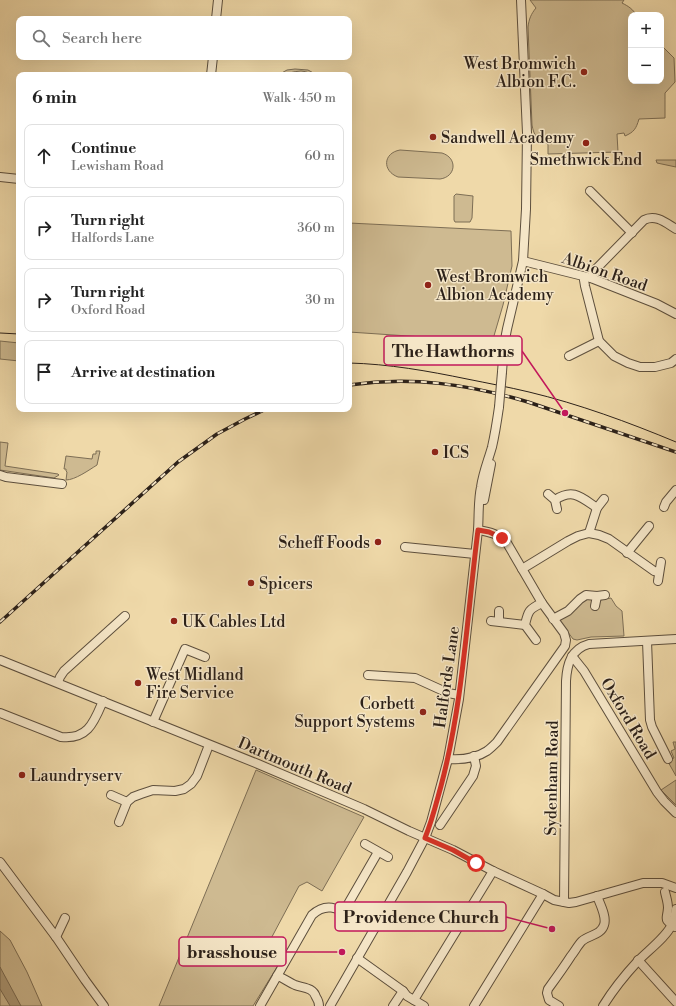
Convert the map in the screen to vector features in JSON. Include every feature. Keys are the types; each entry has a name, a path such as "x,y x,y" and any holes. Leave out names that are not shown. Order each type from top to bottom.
{"street":[{"path":"216,16 218,0"},
{"name":"Halfords Lane","path":"330,1006 410,867 425,838 431,822 449,754 459,695 478,530 479,500 484,470 492,447 499,407 504,345 523,260 527,162 521,0"},
{"path":"211,72 213,60"},
{"path":"0,177 16,179"},
{"path":"590,192 632,233"},
{"path":"676,229 658,218 644,220 588,278 584,280 599,341 614,356 640,367 655,367 671,363 676,360"},
{"name":"Albion Road","path":"523,260 588,278 657,304 676,314"},
{"path":"569,356 599,341"},
{"path":"2,477 62,484"},
{"path":"664,507 666,502 676,490"},
{"path":"548,494 555,500 557,509"},
{"path":"555,500 561,496 575,494 597,508"},
{"path":"589,533 597,508 604,499"},
{"path":"627,553 649,526"},
{"path":"449,754 463,759 480,754 497,742 565,646 566,640 564,633 542,603 507,543 502,538 489,532 478,530"},
{"path":"522,569 568,541 589,533 599,535 609,540 654,571 659,572"},
{"path":"405,547 475,554"},
{"path":"658,581 661,562"},
{"path":"554,620 568,611 586,595 601,596 594,606"},
{"path":"525,625 528,612 535,606 542,603"},
{"path":"499,611 495,621 525,625 536,640"},
{"path":"58,682 64,671 125,616"},
{"path":"572,656 577,650 589,644 676,638"},
{"path":"647,640 650,720 668,759"},
{"path":"153,722 185,649 205,657"},
{"name":"Oxford Road","path":"572,656 584,671 657,792 676,813"},
{"name":"Sydenham Road","path":"564,902 566,681 567,669 572,656"},
{"name":"Dartmouth Road","path":"0,660 58,682 364,809 453,850 554,900 564,902"},
{"path":"368,675 415,678 448,693 459,695"},
{"path":"0,713 61,737 69,738 76,737 92,725 103,701"},
{"path":"119,822 127,802 133,797 153,790 175,791 184,789 191,784 197,776 209,745"},
{"path":"664,750 673,746"},
{"path":"440,825 446,810 474,776 476,766 474,756"},
{"path":"111,795 127,802"},
{"path":"365,844 388,857"},
{"path":"344,911 378,852"},
{"path":"0,862 56,937 104,1006"},
{"path":"414,1000 493,871"},
{"path":"564,902 576,902 644,883 662,883 676,888"},
{"path":"665,892 668,909 666,916 667,920 674,926"},
{"path":"474,1006 543,894"},
{"path":"559,1006 549,1000 548,989 580,943 602,929 604,925 604,915 597,896"},
{"path":"260,1006 312,915 317,910 324,907 336,908 375,928"},
{"path":"603,1006 613,990 638,960 674,926 676,909"},
{"path":"56,937 65,918"},
{"path":"357,958 403,991 407,996 424,1006"},
{"path":"638,960 676,1002"},
{"path":"277,976 302,987 310,988 315,993 319,1006"},
{"path":"393,1006 403,991"}],"shaded area":[{"path":"530,0 624,0 622,3 634,12 628,12 628,84 664,84 664,48 674,58 675,82 665,93 665,118 639,119 633,132 625,136 624,133 617,134 618,152 548,154 548,144 541,141 537,137 532,125 528,27 530,17 536,8"},
{"path":"287,70 308,70 312,72 283,72"},
{"path":"400,150 442,153 447,155 453,163 452,171 445,178 440,179 398,177 389,171 387,162 390,155"},
{"path":"656,160 676,160 676,167 657,163"},
{"path":"456,194 473,196 472,218 470,222 455,222 454,220 454,196"},
{"name":"West Bromwich Albion Academy","path":"352,223 511,231 512,266 491,346 423,337 352,332"},
{"path":"0,341 16,343 16,361 0,359"},
{"path":"0,442 8,443 5,466 59,475 54,478 0,470"},
{"path":"96,451 100,451 97,465 78,477 66,480 67,472 66,469 64,469 66,456 92,459 93,454 96,454"},
{"path":"587,598 592,599 592,606 597,607 600,600 611,598 616,606 622,611 624,636 591,637 577,640 573,639 559,620"},
{"path":"673,742 676,742 676,776 667,760 674,758 671,751 675,749"},
{"path":"256,770 364,817 322,891 307,882 299,886 266,948 282,959 253,1006 159,1006"},
{"path":"676,780 676,805 661,790"},
{"path":"0,931 10,940 27,972 42,1006 0,1006"},
{"path":"0,967 21,1006 10,1006 0,989"}],"tram line":[{"path":"0,333 16,334"},
{"path":"352,363 394,366 529,392 603,414 676,442"}],"railway":[{"path":"352,385 395,381 439,383 483,390 528,402 676,452"},
{"path":"0,622 178,462 217,434 260,412"}],"place":[{"name":"West Bromwich Albion F.C.","path":"584,72"},
{"name":"Sandwell Academy","path":"433,137"},
{"name":"Smethwick End","path":"586,143"},
{"name":"West Bromwich Albion Academy","path":"428,285"},
{"name":"The Hawthorns","path":"565,413"},
{"name":"ICS","path":"435,452"},
{"name":"Scheff Foods","path":"378,542"},
{"name":"Spicers","path":"251,583"},
{"name":"UK Cables Ltd","path":"174,621"},
{"name":"West Midland Fire Service","path":"138,683"},
{"name":"Corbett Support Systems","path":"423,712"},
{"name":"Laundryserv","path":"22,775"},
{"name":"Providence Church","path":"552,929"},
{"name":"brasshouse","path":"342,952"}],"route":[{"path":"476,863 453,850 425,838 431,822 448,759 459,699 478,530 494,533 502,538"}]}
